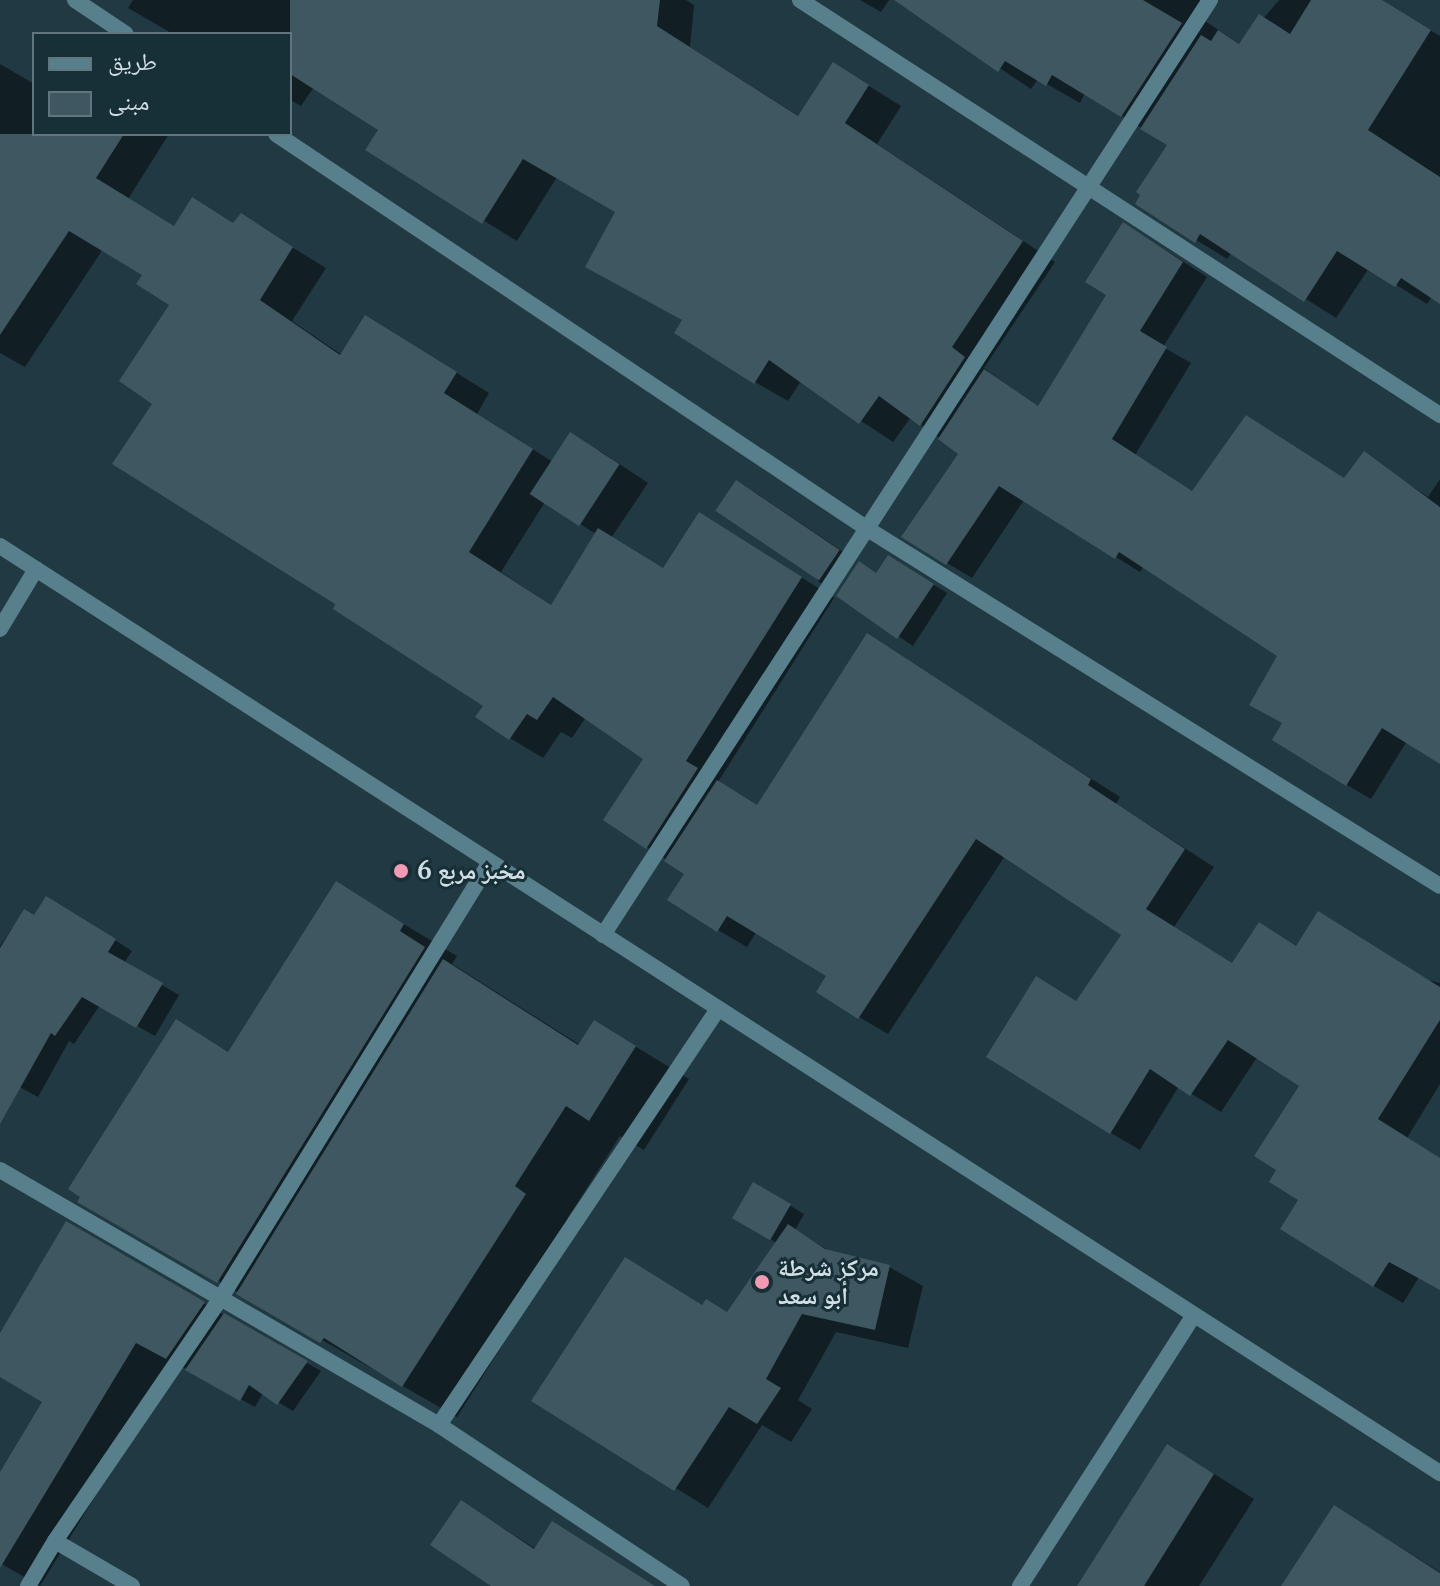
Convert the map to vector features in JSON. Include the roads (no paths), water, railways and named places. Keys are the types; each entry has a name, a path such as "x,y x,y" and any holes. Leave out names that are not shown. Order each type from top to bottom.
{"street":[{"path":"75,0 123,32"},
{"path":"800,0 1440,415"},
{"path":"603,935 1210,0"},
{"path":"279,136 866,528 1440,886"},
{"path":"0,546 1440,1473"},
{"path":"0,629 36,569"},
{"path":"28,1586 55,1541 222,1296 490,862"},
{"path":"439,1425 718,1009"},
{"path":"0,1170 222,1296 439,1425 682,1586"},
{"path":"1020,1586 1194,1315"},
{"path":"55,1541 132,1586"},
{"path":"651,1586 661,1571"}],"place":[{"name":"مخبز مربع 6","path":"401,871"},
{"name":"مركز شرطة أبو سعد","path":"762,1282"}]}
